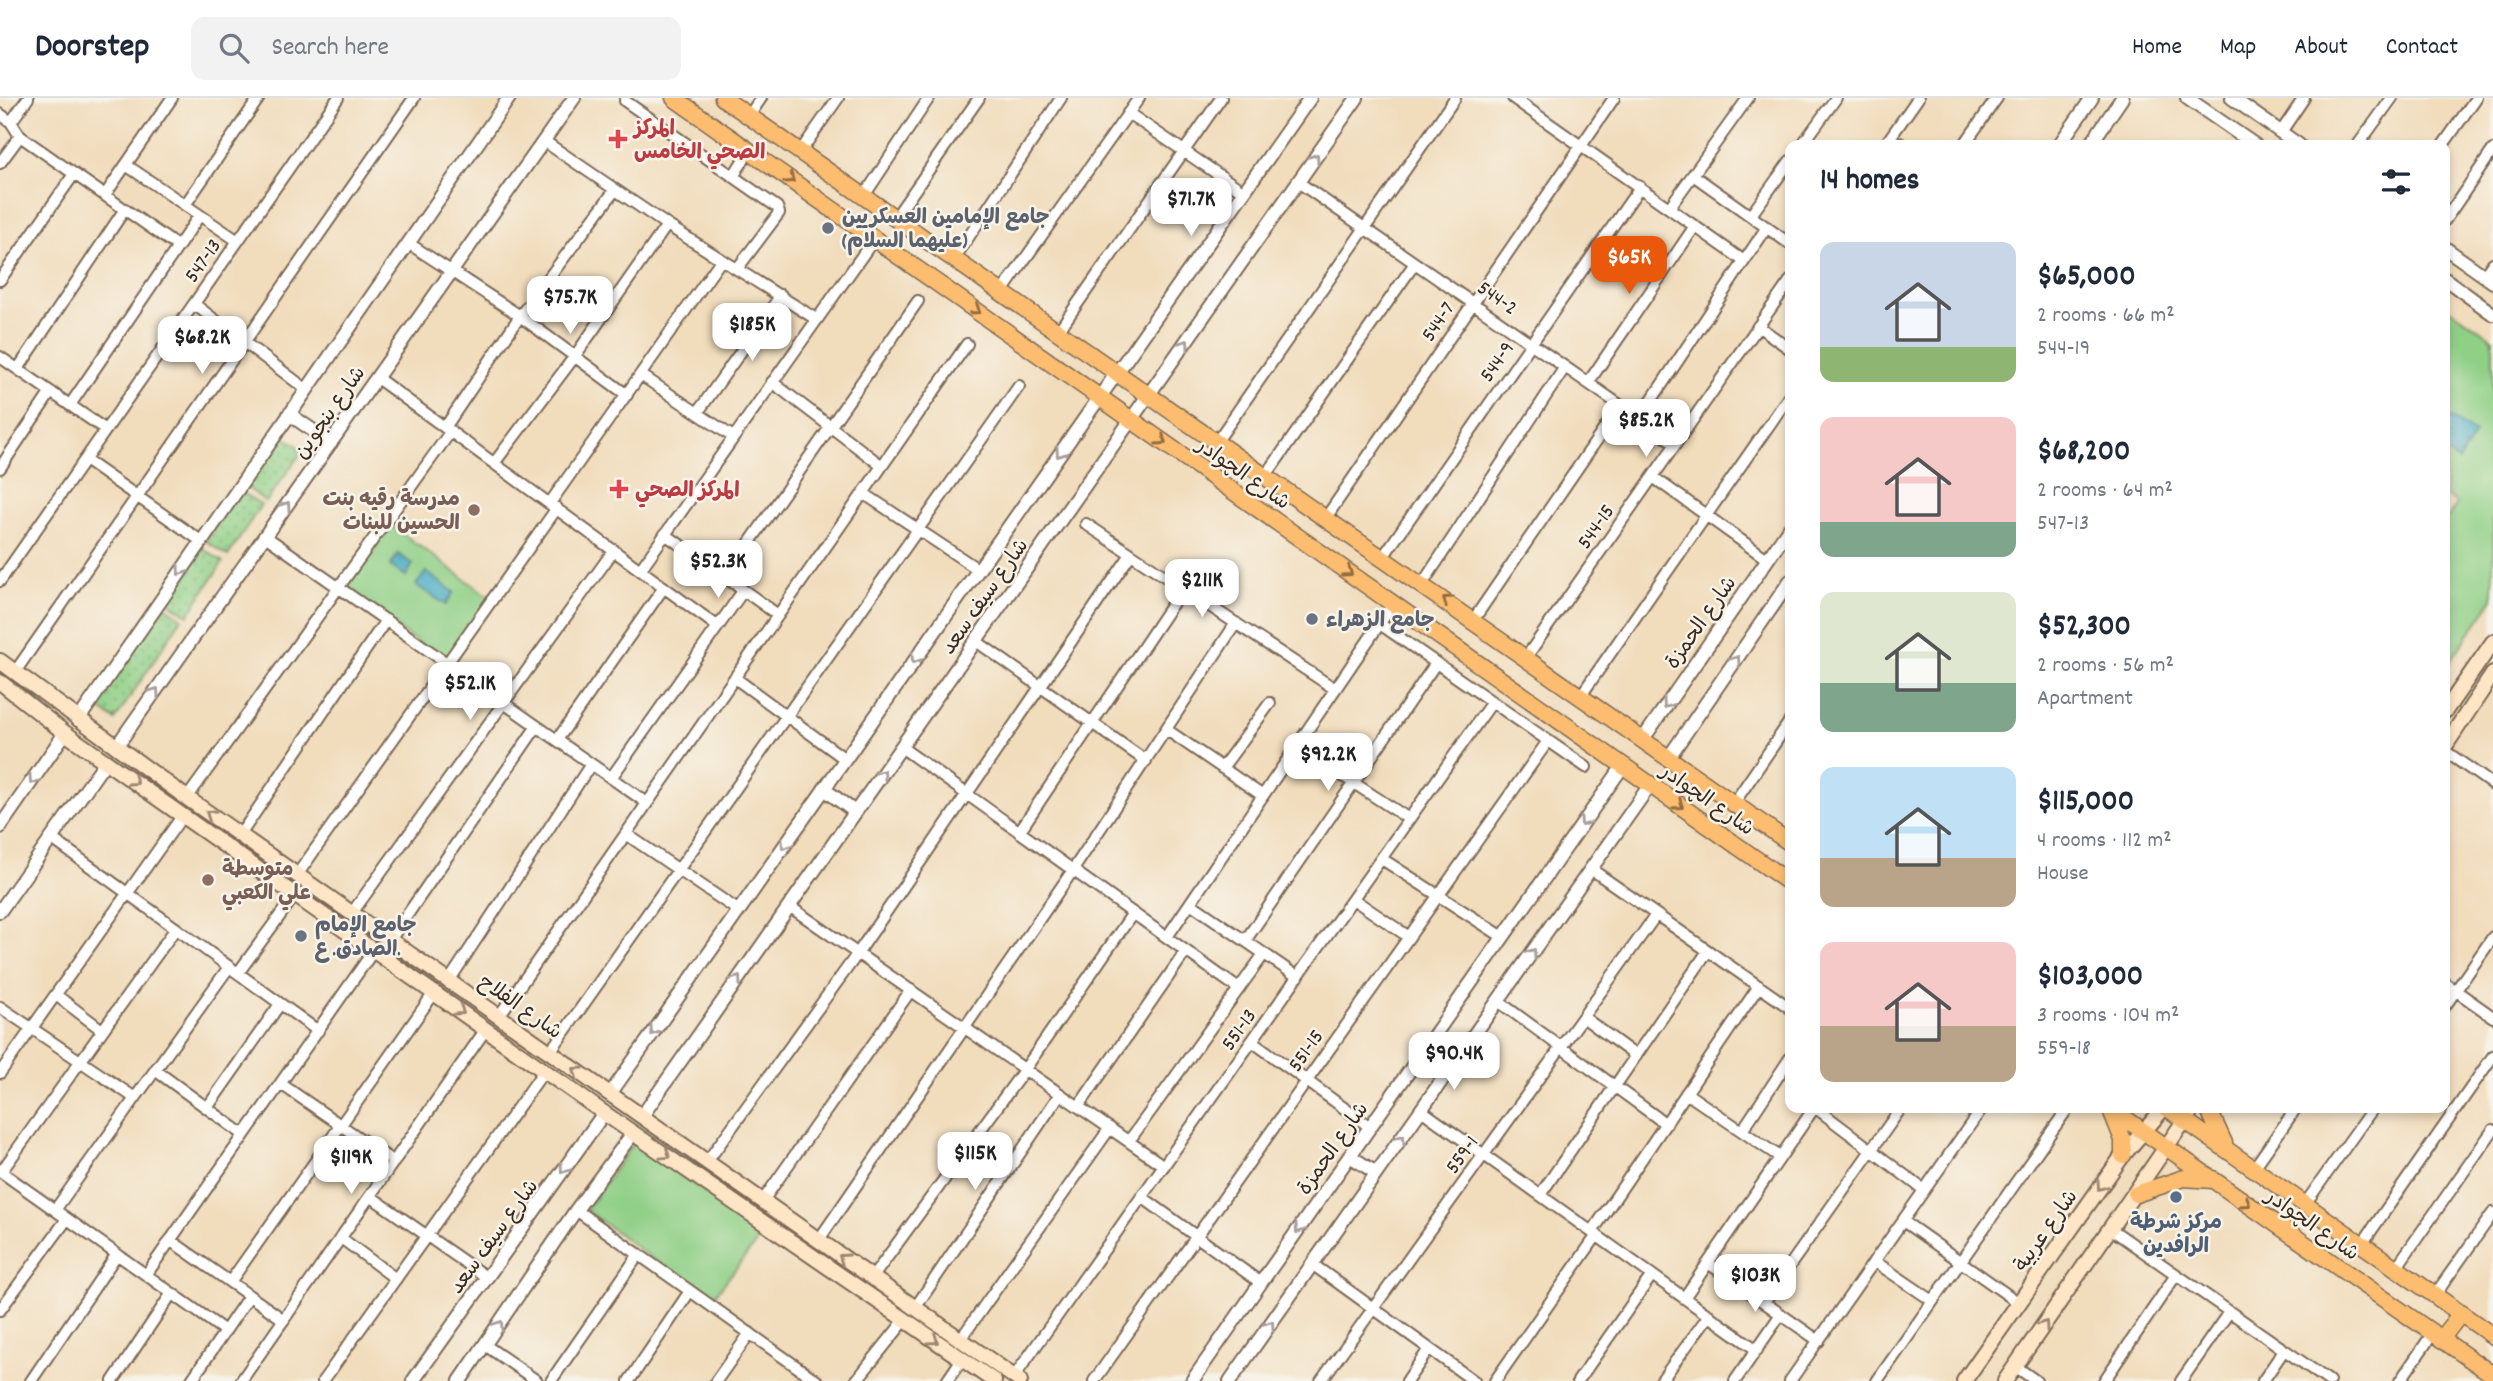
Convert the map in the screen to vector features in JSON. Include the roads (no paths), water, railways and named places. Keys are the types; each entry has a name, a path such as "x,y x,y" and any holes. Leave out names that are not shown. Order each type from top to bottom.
{"main road":[{"name":"شارع الچوادر","path":"674,98 1785,880"},
{"name":"شارع الچوادر","path":"723,98 1215,444 1423,583 1582,694 1785,839"},
{"path":"2450,704 2493,642"},
{"name":"شارع الفلاح","path":"0,662 187,798 1017,1379"},
{"path":"2450,741 2493,674"},
{"name":"شارع الفلاح","path":"0,682 65,733 544,1071 994,1381"},
{"path":"2460,689 2475,699"},
{"path":"2112,1113 2117,1122 2123,1154"},
{"name":"شارع الچوادر","path":"2117,1113 2437,1336 2490,1376"},
{"name":"شارع عربية","path":"1965,1381 2123,1154 2161,1113"},
{"name":"شارع الچوادر","path":"2189,1113 2227,1149 2493,1336"},
{"path":"2005,1381 2136,1194 2189,1113"},
{"path":"2210,1113 2227,1149"},
{"path":"2136,1194 2183,1178 2213,1180"},
{"path":"2437,1336 2461,1313"}],"street":[{"path":"11,122 27,98"},
{"path":"105,195 172,98"},
{"path":"185,205 259,98"},
{"name":"547-13","path":"0,581 338,98"},
{"path":"15,672 414,98"},
{"name":"شارع بنجوين","path":"78,720 509,98"},
{"name":"شارع بنجوين","path":"116,747 574,98"},
{"path":"749,116 761,98"},
{"path":"800,152 838,98"},
{"path":"864,196 929,98"},
{"path":"895,218 979,98"},
{"path":"954,259 1061,98"},
{"path":"1001,293 1139,98"},
{"path":"1057,333 1221,98"},
{"name":"شارع سيف سعد","path":"610,1094 1310,98"},
{"name":"شارع سيف سعد","path":"642,1116 1357,98"},
{"path":"1215,444 1455,98"},
{"path":"1513,98 1527,102 1581,146 1744,261"},
{"name":"544-7","path":"1325,519 1614,98"},
{"path":"1670,208 1748,98"},
{"path":"1806,140 1836,98"},
{"path":"1968,140 1997,98"},
{"path":"2063,140 2092,98"},
{"path":"2096,140 2122,98"},
{"path":"2187,98 2248,140"},
{"path":"2232,98 2292,140"},
{"path":"2281,132 2304,98"},
{"path":"2362,140 2392,98"},
{"path":"2447,140 2476,98"},
{"path":"1889,140 1913,100"},
{"path":"625,101 771,201 779,213 737,269"},
{"path":"1128,113 1244,192"},
{"path":"0,114 11,122 20,136 177,246"},
{"path":"0,163 20,136"},
{"path":"544,141 667,225 816,319"},
{"path":"2450,213 2493,150"},
{"path":"734,175 749,151"},
{"path":"126,165 238,241"},
{"path":"1751,215 1785,168"},
{"path":"0,280 74,174"},
{"path":"1693,174 1785,240"},
{"name":"544-2","path":"1298,182 1676,444"},
{"name":"544-9","path":"1383,557 1640,187"},
{"path":"187,798 448,428 520,316 615,190"},
{"path":"18,369 125,209"},
{"path":"70,405 199,216"},
{"path":"495,462 575,356 667,225"},
{"path":"1588,383 1695,226"},
{"path":"1639,419 1767,227"},
{"path":"640,569 874,239"},
{"path":"408,243 520,316 626,394"},
{"path":"2450,252 2489,279 2493,264"},
{"path":"297,875 553,506 626,394 721,260"},
{"path":"1265,477 1415,263"},
{"path":"2450,283 2493,314"},
{"name":"544-15","path":"1527,656 1785,288"},
{"path":"698,412 780,295"},
{"path":"725,579 918,301"},
{"path":"194,304 307,390"},
{"path":"1758,326 1785,345"},
{"path":"499,1016 967,344"},
{"path":"0,357 106,430"},
{"path":"1423,583 1565,367"},
{"path":"640,374 733,437"},
{"path":"377,378 717,626"},
{"path":"772,382 882,466"},
{"path":"550,1052 1019,386"},
{"path":"0,468 51,392"},
{"path":"1582,694 1785,402"},
{"path":"1474,619 1620,406"},
{"path":"289,414 331,443"},
{"path":"85,460 201,541"},
{"path":"1653,477 1767,559"},
{"path":"863,493 979,570"},
{"path":"1086,524 1335,689"},
{"path":"665,534 778,615"},
{"name":"شارع الحمزة","path":"1643,739 1785,534"},
{"path":"265,536 647,803"},
{"path":"352,913 614,550"},
{"path":"706,1163 858,953 1131,554"},
{"path":"557,740 664,587"},
{"path":"1019,832 1090,721 1183,588"},
{"path":"1669,757 1785,588"},
{"path":"611,778 743,591"},
{"path":"1167,937 1393,604"},
{"path":"240,835 386,620"},
{"path":"818,1241 1073,870 1236,623"},
{"path":"1380,624 1587,767"},
{"path":"976,641 1146,761"},
{"path":"1245,941 1436,663"},
{"path":"735,678 845,759"},
{"name":"551-13","path":"1017,1379 1142,1197 1493,702"},
{"path":"1223,768 1270,703"},
{"path":"390,940 537,726"},
{"path":"1734,803 1785,728"},
{"path":"1167,730 1263,796"},
{"path":"0,827 65,733"},
{"name":"551-15","path":"1094,1381 1548,741"},
{"path":"1297,746 1409,819"},
{"path":"901,747 1239,989"},
{"path":"2450,753 2493,785"},
{"path":"0,911 106,761"},
{"path":"449,981 591,764"},
{"name":"شارع الحمزة","path":"1192,1381 1623,766"},
{"path":"1230,1381 1650,785"},
{"path":"824,789 855,812"},
{"path":"0,1073 183,815"},
{"path":"626,834 738,911"},
{"path":"51,838 318,1031"},
{"path":"1382,859 1503,937"},
{"path":"1591,869 1785,1004"},
{"path":"55,1210 156,1070 295,895"},
{"path":"1353,899 1409,937"},
{"path":"1190,903 1298,977"},
{"path":"789,906 1164,1166"},
{"path":"872,1278 1133,913"},
{"name":"559-1","path":"1321,1381 1656,915"},
{"path":"176,928 1,1171 225,1331"},
{"path":"2450,998 2493,937"},
{"path":"146,1275 374,950"},
{"path":"1079,1106 1186,951"},
{"path":"1540,1195 1708,951"},
{"path":"1129,1141 1264,954"},
{"path":"1495,1381 1759,986"},
{"path":"2450,987 2493,1017"},
{"path":"762,1202 911,990"},
{"path":"230,1282 434,993"},
{"path":"56,995 102,1031"},
{"path":"1498,1001 1666,1124"},
{"path":"207,1108 280,1004"},
{"path":"0,1007 135,1098"},
{"path":"1583,1017 1636,1056"},
{"path":"241,1381 486,1029"},
{"path":"1252,1041 1370,1127"},
{"path":"2362,1244 2493,1056"},
{"path":"1742,1131 1785,1066"},
{"path":"156,1070 244,1135"},
{"path":"323,1381 544,1071"},
{"path":"281,1084 394,1162"},
{"path":"1686,1093 1780,1157"},
{"path":"915,1308 1060,1094"},
{"path":"1421,1110 1757,1350"},
{"name":"شارع سيف سعد","path":"413,1381 604,1113"},
{"path":"1684,1298 1811,1113"},
{"path":"1822,1113 1924,1190"},
{"path":"1764,1302 1898,1113"},
{"path":"1790,1381 1978,1113"},
{"path":"1877,1381 2065,1113"},
{"path":"2255,1168 2293,1113"},
{"path":"2305,1204 2369,1113"},
{"path":"960,1340 1110,1128"},
{"path":"2396,1268 2493,1130"},
{"path":"460,1381 576,1210 633,1133"},
{"path":"1350,1156 1376,1174"},
{"path":"370,1196 486,1277"},
{"path":"1142,1197 1261,1283"},
{"path":"576,1210 817,1381"},
{"path":"2435,1295 2493,1213"},
{"path":"0,1310 67,1219"},
{"path":"1903,1220 2019,1303"},
{"path":"2111,1229 2329,1381"},
{"path":"341,1238 396,1279"},
{"path":"170,1240 284,1320"},
{"path":"31,1381 117,1254"},
{"path":"551,1381 639,1254"},
{"path":"1874,1261 1933,1301"},
{"path":"1708,1263 1819,1341"},
{"path":"1312,1264 1474,1381"},
{"path":"1578,1381 1652,1275"},
{"path":"2104,1381 2176,1275"},
{"path":"629,1381 690,1291"},
{"path":"113,1381 172,1293"},
{"path":"191,1381 249,1296"},
{"path":"2181,1381 2229,1311"},
{"path":"1735,1381 1782,1314"},
{"path":"1661,1381 1709,1315"},
{"path":"856,1381 905,1320"},
{"path":"716,1381 750,1333"},
{"path":"2400,1381 2437,1336"},
{"path":"485,1345 537,1381"},
{"path":"1407,1381 1429,1349"},
{"path":"2263,1381 2284,1350"},
{"path":"947,1381 962,1359"},
{"path":"2015,1366 2036,1381"},
{"path":"796,1381 803,1371"}],"water":[{"path":"2450,417 2475,434 2458,461 2450,455"},
{"path":"398,554 413,564 406,576 390,566"},
{"path":"426,572 454,592 446,605 416,585"}],"place":[{"name":"المركز الصحي الخامس","path":"618,139"},
{"name":"جامع الإمامين العسكريين (عليهما السلام)","path":"828,228"},
{"name":"المركز الصحي","path":"619,489"},
{"name":"مدرسة رقيه بنت الحسين للبنات","path":"474,510"},
{"name":"جامع الزهراء","path":"1312,619"},
{"name":"متوسطة علي الكعبي","path":"208,880"},
{"name":"جامع الإمام الصادق. ع.","path":"301,936"},
{"name":"مركز شرطة الرافدين","path":"2176,1197"}]}
